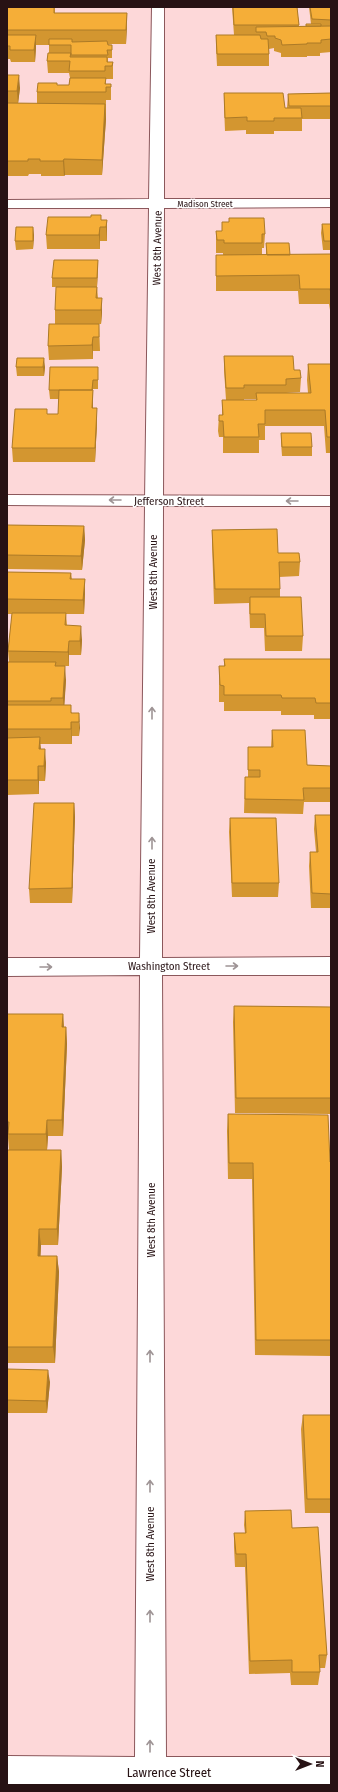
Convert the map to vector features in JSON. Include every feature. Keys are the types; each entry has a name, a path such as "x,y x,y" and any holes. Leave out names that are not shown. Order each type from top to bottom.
{"street":[{"name":"West 8th Avenue","path":"150,1779 151,966 154,500 158,204 158,7"},
{"name":"Madison Street","path":"7,204 331,203"},
{"name":"Jefferson Street","path":"7,500 331,501"},
{"name":"Washington Street","path":"7,967 331,966"},
{"name":"Lawrence Street","path":"7,1772 150,1779 331,1773"}],"building":[{"path":"7,7 54,7 54,13 127,13 126,30 7,30"},
{"path":"233,7 297,7 299,25 234,25"},
{"path":"310,7 331,7 331,20 312,19"},
{"path":"306,24 321,24 321,26 306,26"},
{"path":"331,26 331,39 321,40 321,43 282,45 281,40 275,38 275,36 267,36 266,32 256,32 256,27"},
{"path":"7,35 36,35 34,50 10,50 10,46 7,46"},
{"path":"216,35 260,35 261,39 268,39 269,54 217,54"},
{"path":"49,39 72,39 72,42 107,41 108,45 112,45 112,50 107,50 108,55 71,55 71,45 49,45"},
{"path":"48,53 71,53 70,57 107,57 107,62 113,62 112,66 105,66 105,71 69,71 70,61 47,61"},
{"path":"7,75 19,75 17,91 7,91"},
{"path":"70,78 106,78 105,84 111,84 111,87 106,87 106,92 37,92 38,83 57,83 57,85 69,85"},
{"path":"224,93 283,93 285,108 301,108 302,118 274,118 274,121 247,121 247,117 225,118"},
{"path":"331,93 331,106 289,106 288,94"},
{"path":"7,103 105,104 102,160 64,159 63,161 40,161 40,159 28,159 28,161 7,161"},
{"path":"91,215 101,215 101,220 107,220 106,227 100,227 99,235 46,235 48,217 91,217"},
{"path":"229,218 264,218 265,234 262,234 262,243 224,243 224,240 217,240 216,231 222,231 222,222 229,222"},
{"path":"322,224 331,224 331,241 324,241"},
{"path":"16,227 33,227 33,241 15,241"},
{"path":"266,243 289,243 290,255 267,255"},
{"path":"331,254 331,294 330,289 300,289 299,275 216,276 216,255"},
{"path":"54,260 98,260 97,278 52,278"},
{"path":"56,287 97,287 96,298 102,298 101,310 55,310"},
{"path":"49,324 99,324 99,337 93,337 92,345 48,346"},
{"path":"224,356 293,356 294,370 300,370 301,378 286,379 286,385 244,385 244,388 226,388"},
{"path":"17,358 44,358 43,367 16,367"},
{"path":"308,364 331,364 331,437 327,437 325,410 265,410 265,424 258,424 259,437 224,437 223,421 219,421 219,415 223,415 222,400 257,400 256,393 311,393"},
{"path":"50,367 98,367 98,380 93,380 92,390 49,390"},
{"path":"59,390 93,390 92,408 97,408 95,448 12,448 15,409 47,409 47,414 58,414"},
{"path":"281,433 311,433 312,447 282,447"},
{"path":"7,525 84,526 81,556 7,555"},
{"path":"277,529 278,553 299,553 300,562 279,562 280,589 215,589 212,530"},
{"path":"7,572 71,573 70,579 85,579 83,600 7,599"},
{"path":"250,597 301,597 303,636 266,636 265,614 250,614"},
{"path":"12,613 66,613 65,625 81,626 80,641 69,641 68,652 8,651"},
{"path":"224,659 331,659 331,703 316,703 315,698 282,698 281,695 224,695 224,686 220,685 219,666 225,666"},
{"path":"7,662 56,662 55,666 65,666 63,698 51,698 51,701 7,701"},
{"path":"7,705 71,705 71,713 79,713 79,722 71,722 71,729 7,729"},
{"path":"272,730 305,730 307,765 331,766 331,788 303,788 304,800 245,799 245,777 260,777 260,770 248,770 248,747 273,747"},
{"path":"40,737 39,749 45,749 44,766 38,766 38,780 7,780 7,738"},
{"path":"34,803 74,803 72,888 29,889"},
{"path":"315,815 331,815 331,894 312,893 310,852 318,852"},
{"path":"230,818 276,818 279,883 232,883"},
{"path":"234,1006 331,1007 331,1098 236,1098"},
{"path":"7,1014 63,1014 62,1027 66,1027 62,1120 47,1120 46,1134 8,1134"},
{"path":"228,1114 328,1115 331,1162 331,1340 256,1340 253,1163 229,1163"},
{"path":"7,1150 61,1150 57,1229 39,1229 38,1256 57,1256 53,1347 7,1347"},
{"path":"7,1369 48,1370 46,1401 7,1400"},
{"path":"303,1415 331,1415 331,1499 307,1499"},
{"path":"291,1510 292,1528 318,1527 327,1655 319,1655 320,1672 292,1672 292,1660 250,1661 246,1554 236,1554 234,1533 246,1533 245,1511"}]}
